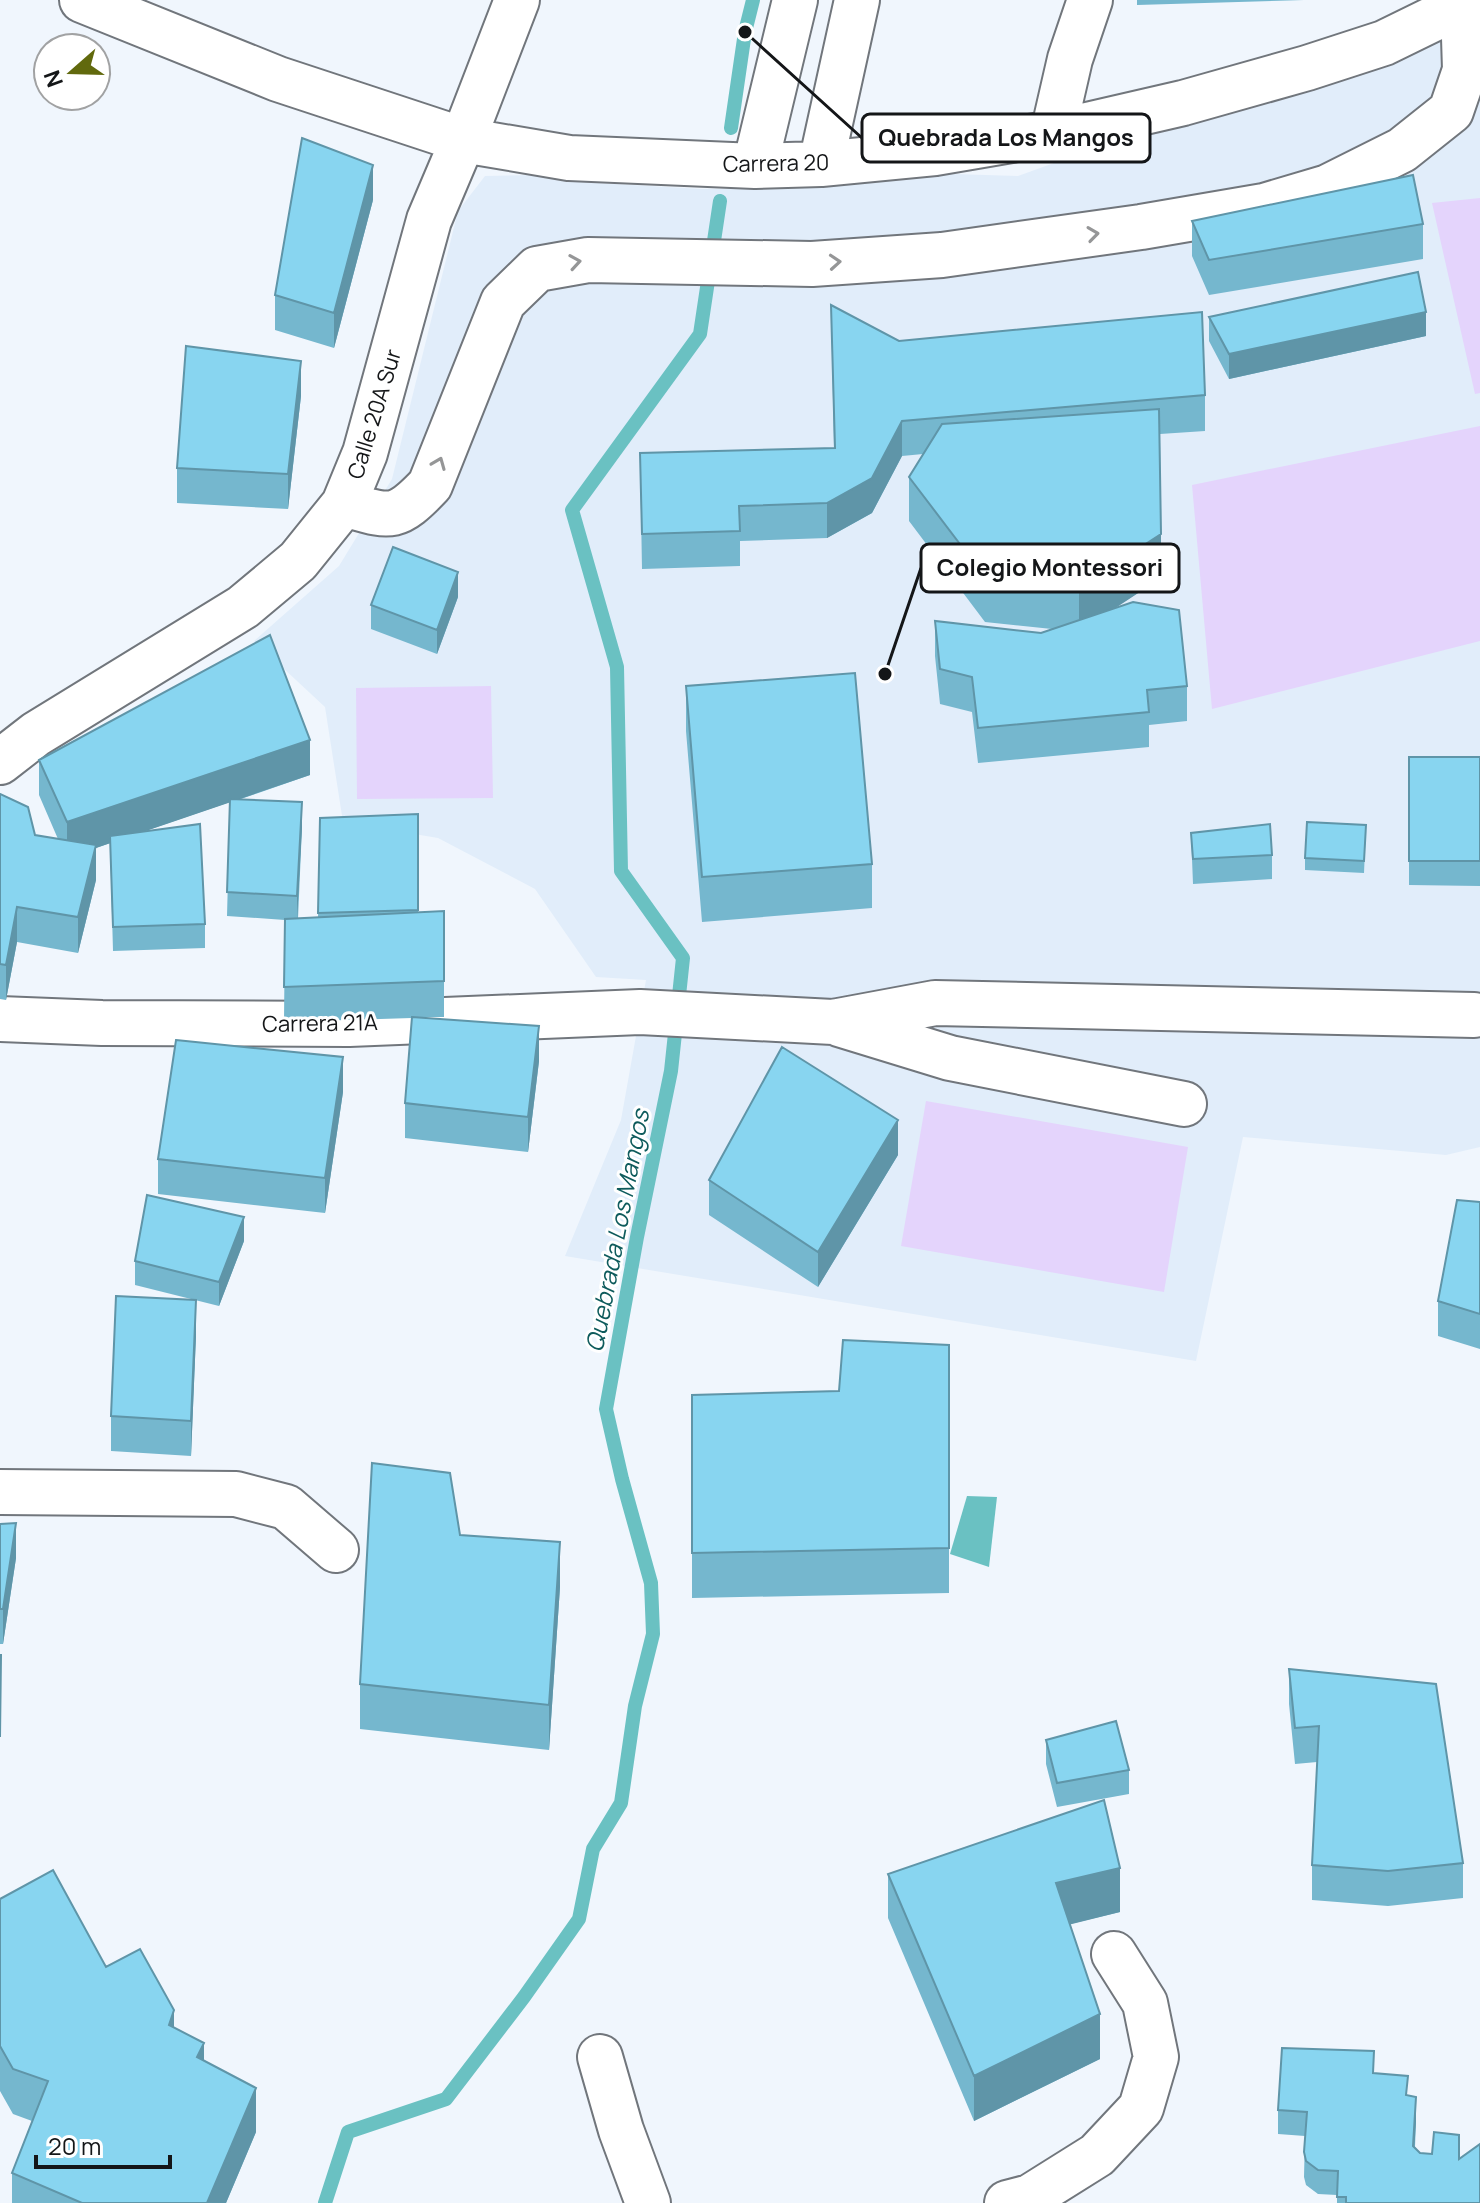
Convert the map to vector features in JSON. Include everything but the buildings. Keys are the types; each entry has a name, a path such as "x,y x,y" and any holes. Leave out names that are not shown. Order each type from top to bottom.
{"street":[{"name":"Carrera 20","path":"82,0 278,79 463,140 569,158 755,166 821,164 935,153 1053,133 1183,103 1307,68 1384,43 1467,3"},
{"name":"Calle 20A Sur","path":"0,762 36,734 243,607 298,561 344,504 365,453 429,220 517,0"},
{"path":"755,166 795,0"},
{"path":"821,164 857,0"},
{"path":"1053,133 1070,59 1090,0"},
{"path":"344,504 387,516 411,506 430,485 503,302 537,269 588,260 812,264 942,255 1141,227 1277,202 1328,187 1402,150 1451,111 1465,70 1467,3"},
{"path":"833,1022 935,1003 1474,1015"},
{"name":"Carrera 21A","path":"0,1019 102,1023 349,1024 640,1012 833,1022"},
{"path":"833,1022 950,1058 1184,1104"},
{"path":"0,1492 236,1494 286,1507 336,1550"},
{"path":"1007,2203 1030,2197 1097,2155 1141,2108 1156,2057 1145,2003 1114,1954"},
{"path":"600,2057 621,2130 648,2203"}],"shaded area":[{"path":"1480,20 1480,1147 1446,1155 1243,1137 1196,1361 565,1256 621,1120 646,980 596,977 535,889 438,838 343,822 325,707 254,641 339,566 392,479 458,211 485,176 534,175 598,183 702,189 797,188 921,173 1018,176 1115,141 1234,105 1310,88 1440,41"},
{"path":"1480,198 1480,393 1475,394 1432,203"},
{"path":"1480,426 1480,641 1212,709 1192,485"},
{"path":"491,686 493,798 357,799 356,688"},
{"path":"926,1101 1188,1147 1164,1292 901,1246"}],"water":[{"path":"967,1496 997,1497 989,1567 950,1554"}],"waterway":[{"name":"Quebrada Los Mangos","path":"731,128 745,32 753,0"},
{"name":"Quebrada Los Mangos","path":"325,2203 348,2132 446,2099 524,1997 579,1919 593,1849 621,1803 635,1706 653,1634 651,1583 606,1409 671,1071 683,958 621,871 617,667 572,510 700,334 720,201"}],"place":[{"name":"Quebrada Los Mangos","path":"745,32"},
{"name":"Colegio Montessori","path":"885,674"}]}
